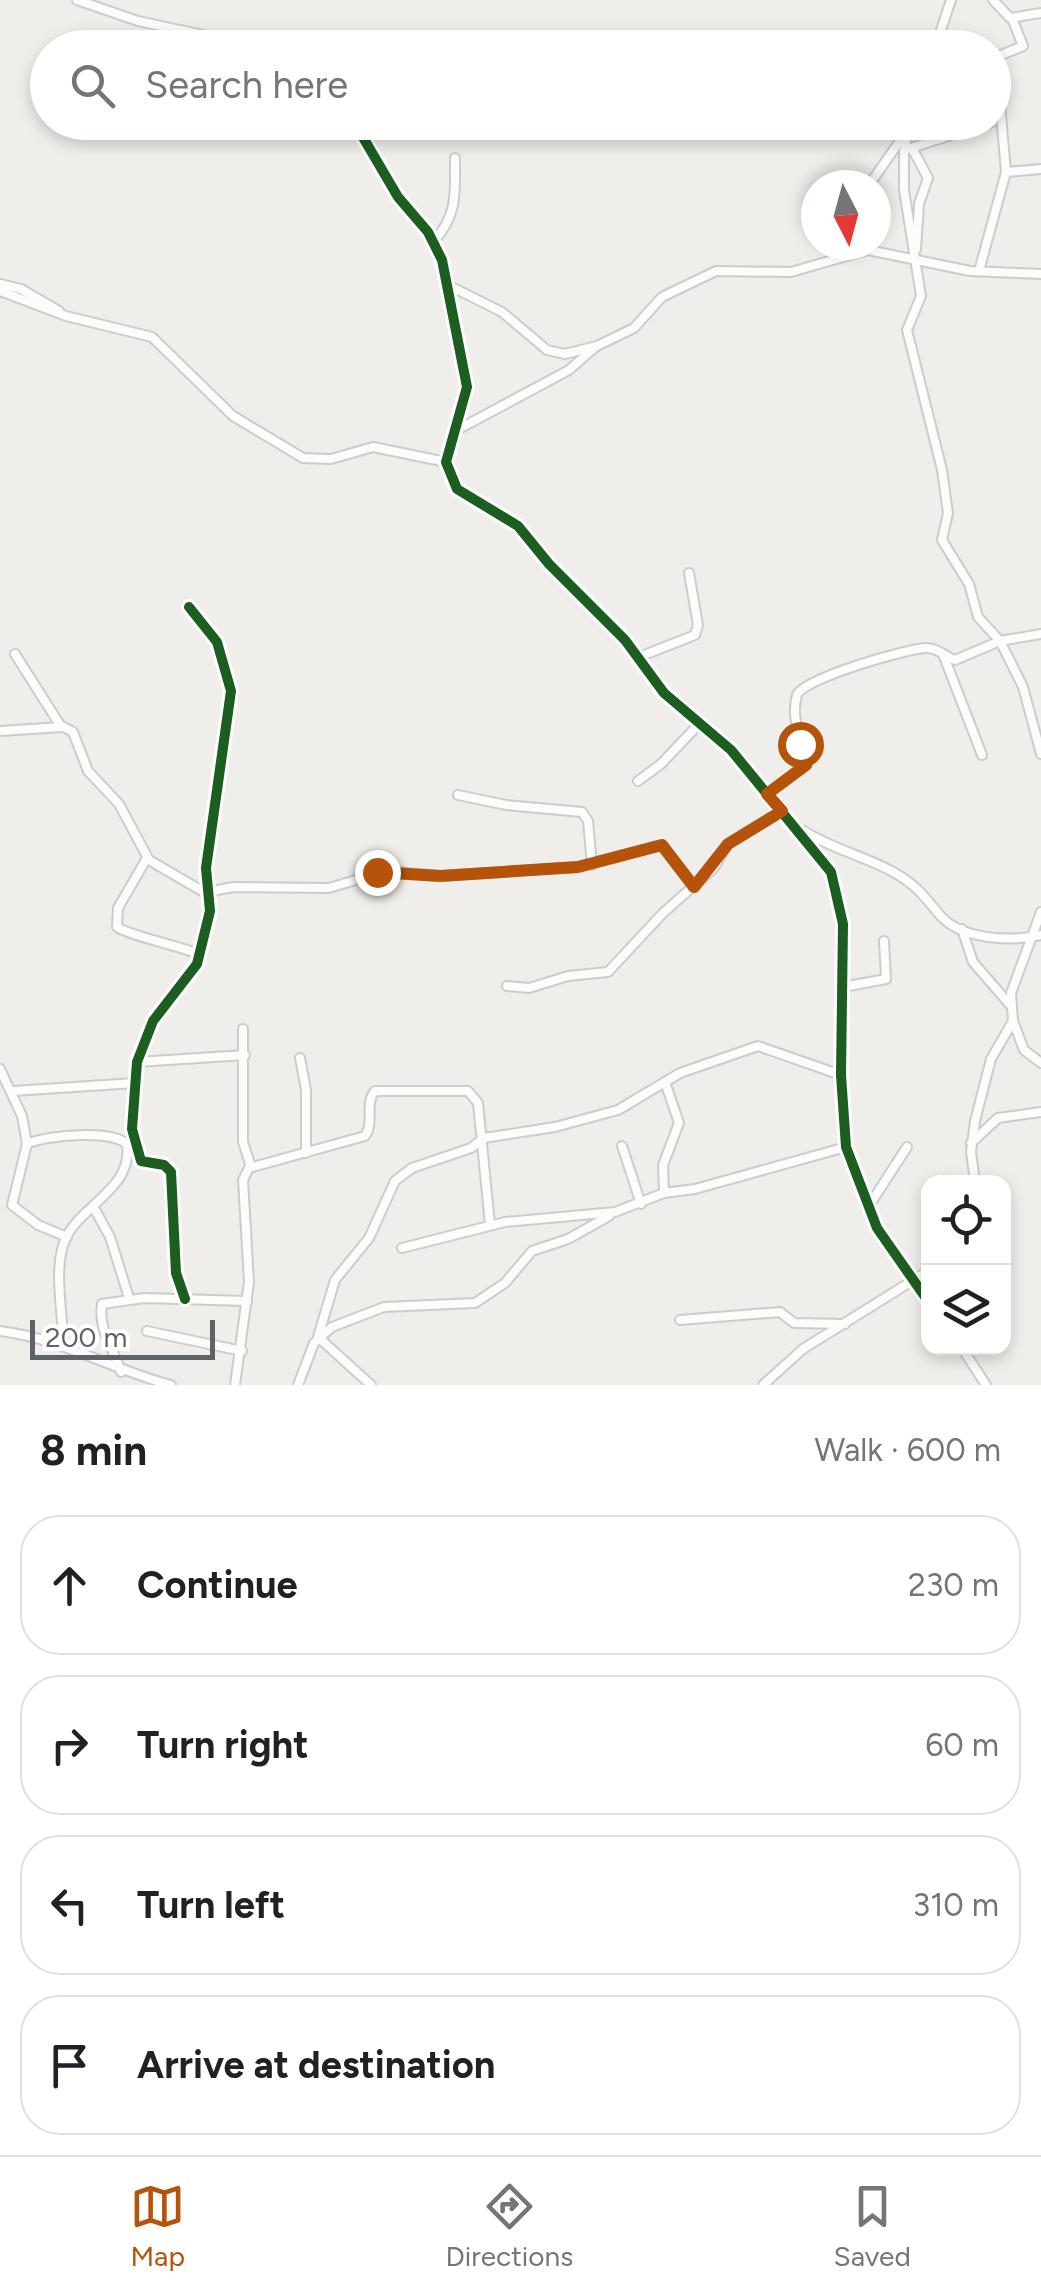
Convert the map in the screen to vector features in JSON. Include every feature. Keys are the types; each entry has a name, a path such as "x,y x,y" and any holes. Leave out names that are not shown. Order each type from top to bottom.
{"street":[{"path":"77,0 138,21 180,30"},
{"path":"941,30 951,0"},
{"path":"993,0 1012,18 1023,46 1011,51"},
{"path":"1012,18 1041,13"},
{"path":"365,140 398,197 434,241 446,284 466,379 457,430 446,462 457,489 518,526 639,657 664,693 731,750 800,829 836,886 843,924 841,1075 846,1147 867,1209 921,1290"},
{"path":"879,170 899,140"},
{"path":"908,140 914,256 921,298 907,330 942,470 948,513 942,540 969,584 978,618 1000,642 1023,687 1041,754"},
{"path":"908,150 939,140"},
{"path":"979,270 1006,172 1000,140"},
{"path":"908,150 928,178 920,204 914,256"},
{"path":"434,241 451,220 455,158"},
{"path":"1006,172 1041,170"},
{"path":"891,252 979,270 1041,274"},
{"path":"446,284 502,312 547,350 565,354 596,346 639,325 662,298 708,272 791,272 835,260"},
{"path":"0,287 22,289 66,316 152,338 233,416 304,458 330,459 373,447 446,462"},
{"path":"457,430 568,370 596,346"},
{"path":"639,657 695,636 698,624 689,573"},
{"path":"185,1299 177,1284 171,1172 166,1165 143,1162 134,1147 137,1062 148,1030 193,972 199,954 208,893 206,868 231,691 218,642 189,607"},
{"path":"767,794 806,765 797,734 796,699 804,685 910,650 933,648 956,660 1000,642 1041,634"},
{"path":"15,654 62,727"},
{"path":"943,654 982,754"},
{"path":"638,782 661,764 698,724"},
{"path":"0,731 62,727 73,732 88,771 119,804 147,858 208,893 234,887 328,888 386,871 440,876 592,865 662,845 694,887"},
{"path":"458,795 506,806 582,812 588,821 592,865"},
{"path":"507,986 528,988 568,976 608,972 663,913 694,887 728,844 782,811"},
{"path":"800,829 833,849 877,864 915,884 940,916 962,930 990,936 1041,935"},
{"path":"147,858 118,908 118,928 124,934 150,936 199,954"},
{"path":"1041,912 1011,1006 1024,1050 1041,1063"},
{"path":"962,930 973,962 1011,1006"},
{"path":"843,987 886,980 884,941"},
{"path":"974,1175 971,1143 991,1059 1013,1020"},
{"path":"243,1029 242,1142 251,1167"},
{"path":"298,1385 335,1280 369,1238 397,1179 479,1141 602,1116 631,1104 665,1082 758,1046 841,1075"},
{"path":"137,1062 244,1055"},
{"path":"300,1058 306,1090 306,1153"},
{"path":"0,1069 13,1090 26,1144 12,1205 38,1224 66,1237"},
{"path":"664,1194 662,1165 679,1123 665,1082"},
{"path":"13,1090 135,1083"},
{"path":"235,1385 248,1302 243,1180 251,1167 366,1136 374,1092 419,1088 472,1092 478,1103 490,1225"},
{"path":"971,1143 998,1118 1041,1112"},
{"path":"26,1144 60,1136 121,1137 126,1142 127,1166 66,1237 60,1267 63,1342"},
{"path":"622,1146 640,1204"},
{"path":"402,1248 490,1225 615,1212 664,1194 846,1147"},
{"path":"867,1209 907,1148"},
{"path":"94,1208 110,1237 129,1298"},
{"path":"318,1336 378,1308 475,1304 510,1279 532,1251 568,1239 615,1212"},
{"path":"763,1385 803,1350 921,1277"},
{"path":"121,1372 114,1347 102,1332 101,1305 129,1298 248,1302"},
{"path":"680,1320 780,1312 794,1323 845,1324"},
{"path":"0,1330 63,1342 121,1372 171,1385"},
{"path":"147,1331 242,1351"},
{"path":"318,1336 371,1385"},
{"path":"967,1355 986,1385"}],"cycle path":[{"path":"365,140 398,197 428,232 442,260 467,387 446,462 457,489 518,526 549,564 625,640 664,693 731,750 831,872 843,924 841,1075 846,1147 877,1228 921,1291"},
{"path":"185,1299 176,1273 171,1172 164,1165 141,1161 132,1129 137,1062 153,1021 197,964 210,911 206,868 231,691 217,642 189,607"}],"route":[{"path":"377,872 440,876 512,868 578,867 629,857 662,845 694,887 715,866 728,844 782,811 767,794 806,765 800,744"}]}
